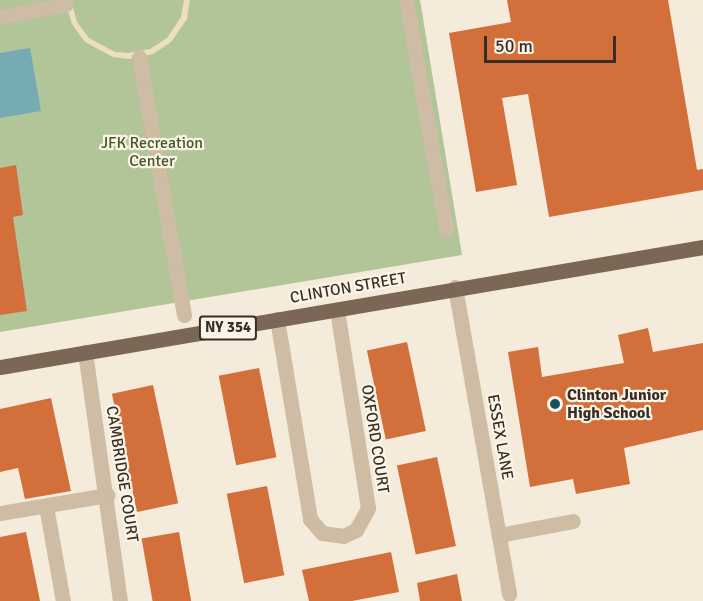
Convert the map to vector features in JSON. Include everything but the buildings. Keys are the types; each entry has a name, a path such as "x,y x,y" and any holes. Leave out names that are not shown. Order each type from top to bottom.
{"main road":[{"name":"CLINTON STREET","path":"0,367 337,309 455,286 703,247"}],"street":[{"path":"406,0 446,230"},
{"path":"0,17 66,4"},
{"path":"139,57 184,315"},
{"name":"ESSEX LANE","path":"455,286 509,594"},
{"name":"OXFORD COURT","path":"277,319 309,519 322,533 343,536 356,530 368,508 337,309"},
{"name":"CAMBRIDGE COURT","path":"85,352 107,495 120,601"},
{"path":"0,513 107,495"},
{"path":"46,506 63,601"},
{"path":"499,535 573,521"}],"green space":[{"name":"JFK Recreation Center","path":"0,0 420,0 462,255 0,332"}],"shaded area":[{"path":"184,0 190,0 187,19 171,42 153,54 129,59 113,57 85,42 72,24 66,4 72,3 77,22 89,38 115,52 128,53 150,49 167,38 181,17"}],"water":[{"path":"30,48 41,111 0,118 0,53"}],"place":[{"name":"Clinton Junior High School","path":"555,404"}]}
